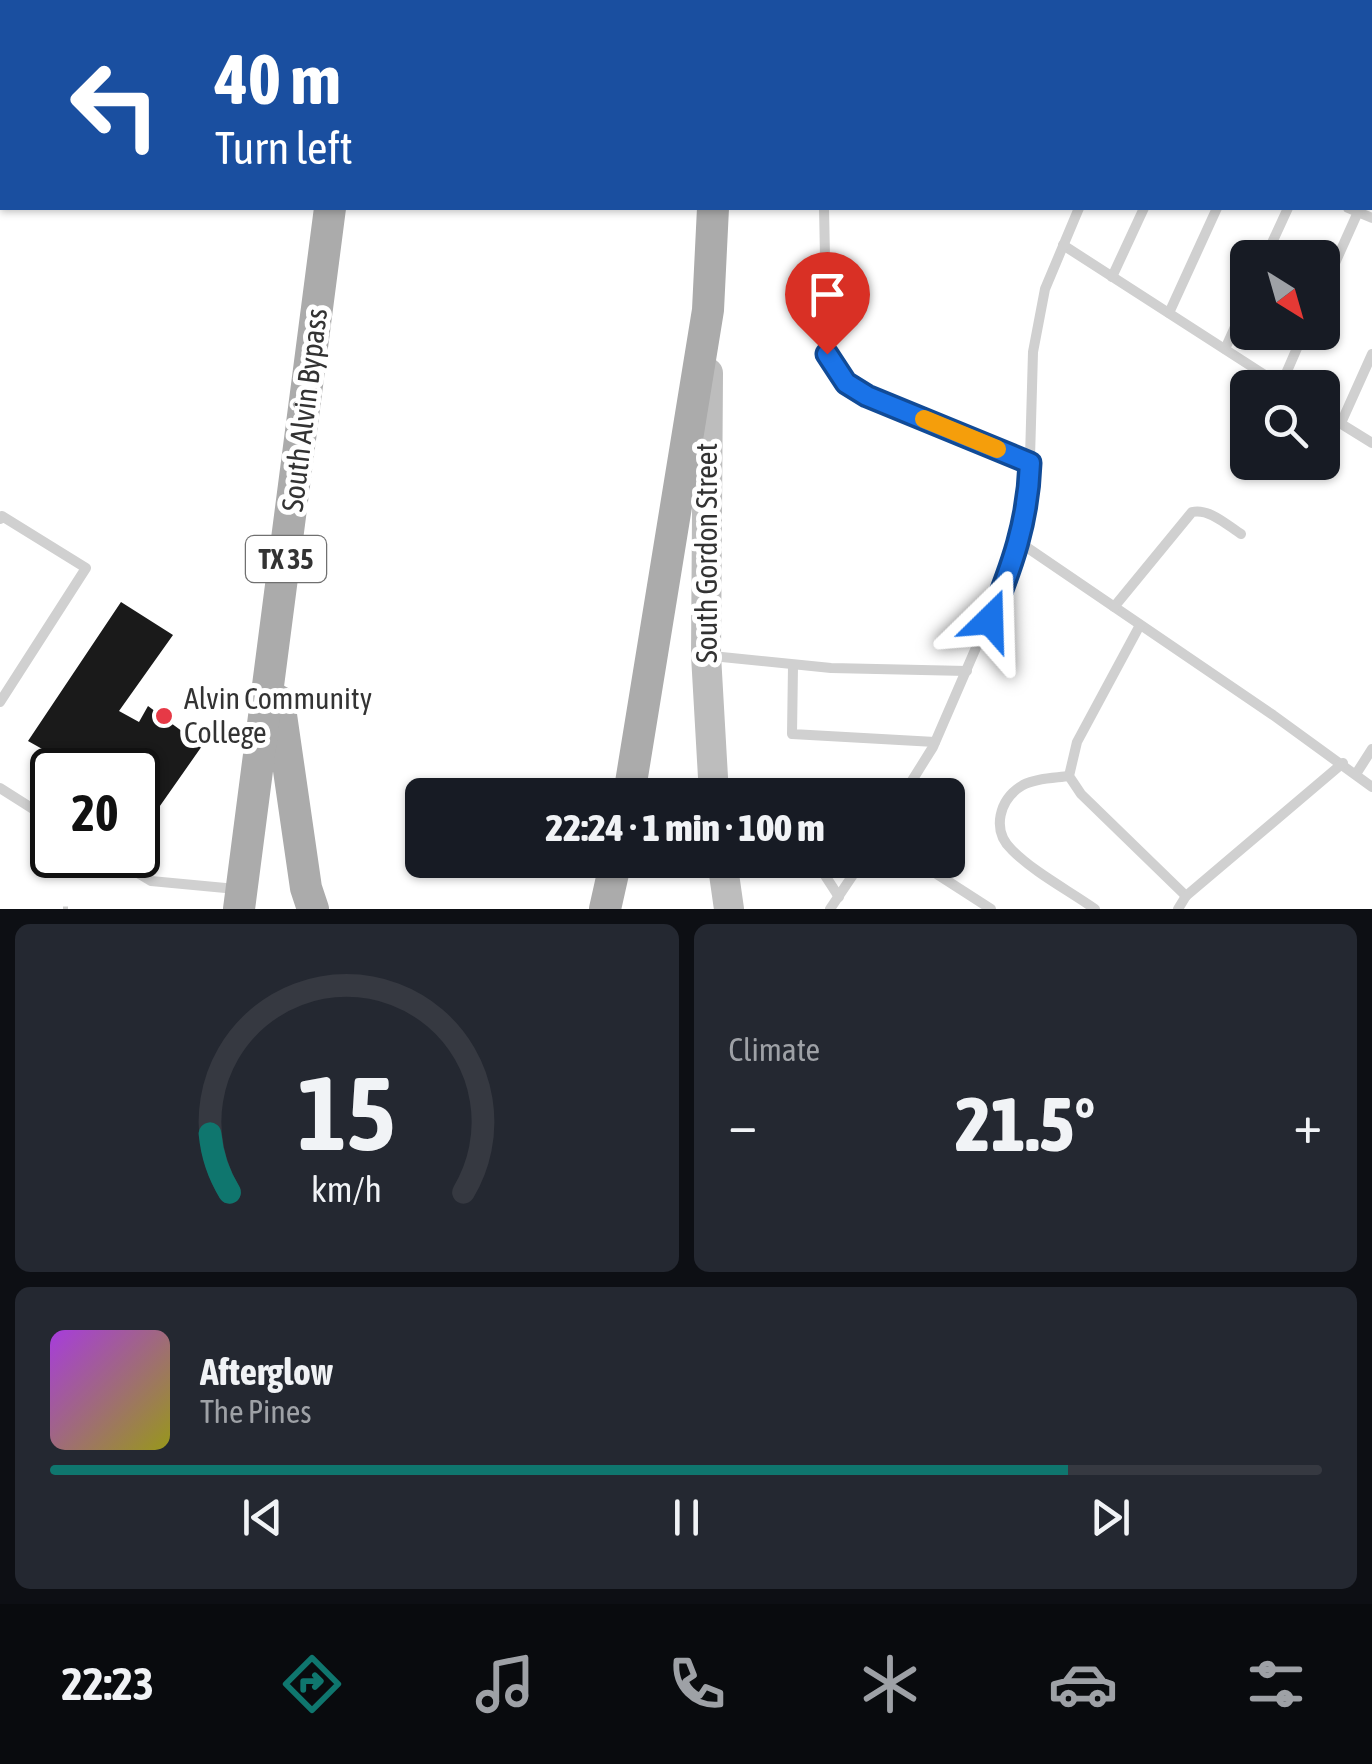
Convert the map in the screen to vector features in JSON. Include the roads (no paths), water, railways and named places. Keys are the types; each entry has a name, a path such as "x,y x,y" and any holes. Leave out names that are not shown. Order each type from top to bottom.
{"main road":[{"name":"South Alvin Bypass","path":"240,899 274,662 330,210"},
{"path":"631,778 708,310 713,210"},
{"name":"South Gordon Street","path":"708,310 706,656 713,778"},
{"path":"274,662 306,888 313,909"},
{"path":"605,909 612,878"},
{"path":"725,878 729,909"}],"lane":[{"path":"824,210 827,354 846,383 867,396 1030,463"},
{"path":"914,778 967,671 1020,542 1029,493 1033,352 1045,289 1078,210"},
{"path":"1112,277 1143,210"},
{"path":"1169,313 1216,210"},
{"path":"1273,240 1287,210"},
{"path":"1340,244 1353,210 1372,218"},
{"path":"1064,245 1258,370"},
{"path":"1225,349 1230,338"},
{"path":"1372,354 1340,423 1372,443"},
{"path":"1114,606 1192,512 1207,513 1241,534"},
{"path":"0,519 2,516 86,568 0,702"},
{"path":"1020,542 1372,787"},
{"path":"1140,624 1076,742 1070,776 1082,794 1186,896"},
{"path":"706,656 793,666 967,671"},
{"path":"793,666 792,734 935,742"},
{"path":"1356,774 1372,749"},
{"path":"1178,909 1186,896 1343,764"},
{"path":"1070,776 1031,782 1013,793 1002,810 1000,834 1012,850 1095,909"},
{"path":"0,788 30,806"},
{"path":"145,878 240,899"},
{"path":"827,878 839,896"},
{"path":"830,909 851,878"},
{"path":"943,878 991,909"}],"place":[{"name":"Alvin Community College","path":"164,716"}]}
